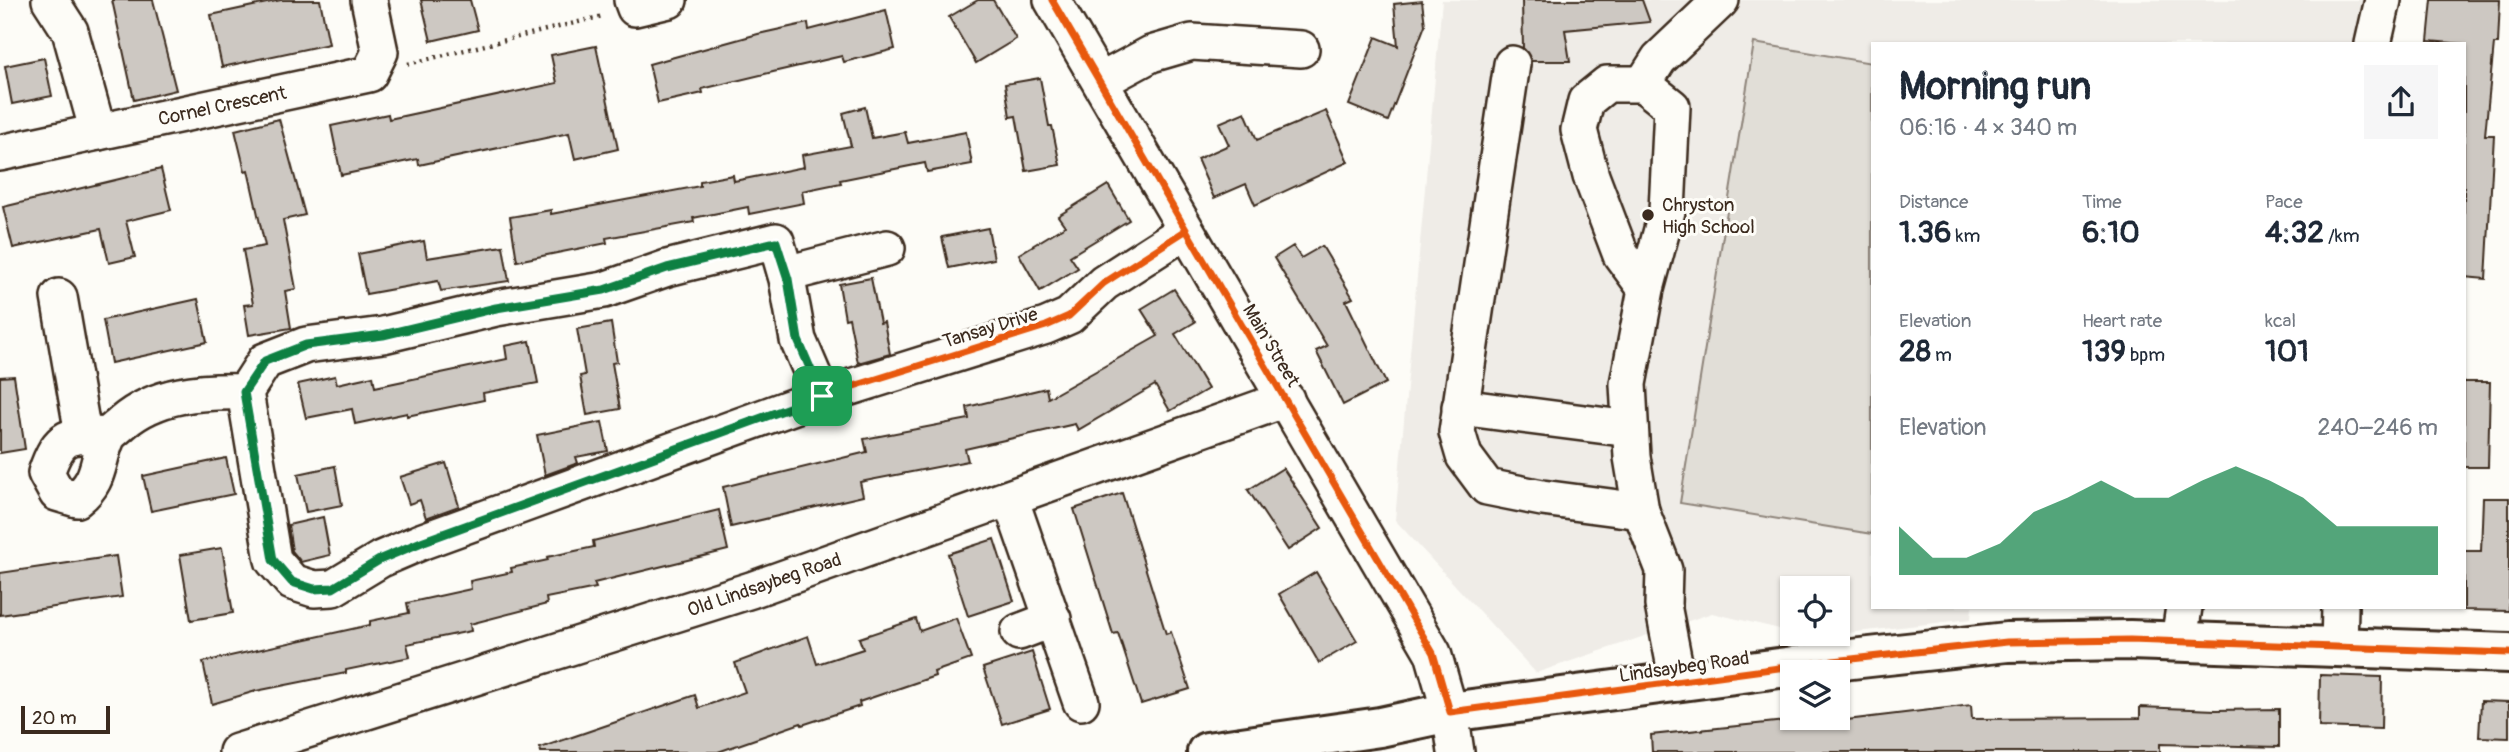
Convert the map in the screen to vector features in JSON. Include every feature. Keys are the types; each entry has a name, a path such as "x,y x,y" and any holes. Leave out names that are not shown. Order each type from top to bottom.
{"main road":[{"name":"Lindsaybeg Road","path":"1207,752 1380,727 1450,712 1824,662 2182,624 2339,647 2509,653"}],"street":[{"path":"50,0 70,31 98,132"},
{"path":"369,0 380,52 369,74"},
{"path":"633,4 669,0"},
{"name":"Main Street","path":"1052,0 1433,653 1450,712 1456,752"},
{"path":"1643,83 1659,59 1721,0"},
{"path":"2374,42 2382,0"},
{"path":"1101,81 1151,54 1192,42 1301,49"},
{"path":"1512,64 1457,432 1464,456 1487,487 1542,498 1641,511"},
{"name":"Cornel Crescent","path":"0,153 369,74"},
{"path":"1646,289 1620,255 1591,176 1579,130 1586,101 1607,84 1643,83 1672,107 1667,211 1646,289 1628,384 1630,429 1641,511 1664,570 1663,605 1678,683"},
{"name":"Tansay Drive","path":"244,392 273,560 292,582 314,589 333,588 381,559 424,541 822,396 1024,335 1069,316 1104,283 1185,232"},
{"path":"59,297 95,435 175,396 208,391 244,392 265,361 306,345 383,335 496,308 604,290 667,268 776,242 786,274 798,340 822,396"},
{"path":"786,274 887,248"},
{"name":"Old Lindsaybeg Road","path":"237,752 751,590 1286,400"},
{"path":"1460,407 1630,429"},
{"path":"1010,498 1081,702"},
{"path":"2339,647 2340,609"},
{"path":"1019,632 1052,619"}],"path":[{"path":"369,74 633,4"}],"shaded area":[{"name":"Chryston High School","path":"1442,0 2366,0 2357,42 1871,42 1871,609 1972,609 1971,619 1850,633 1850,576 1780,576 1780,629 1712,613 1536,673 1395,520"},
{"path":"1754,43 1871,63 1871,534 1680,503"}],"building":[{"path":"112,0 153,0 176,90 134,100"},
{"path":"281,0 320,0 329,44 222,67 211,15"},
{"path":"421,0 470,0 478,30 431,41"},
{"path":"978,0 993,0 1016,39 976,63 949,17"},
{"path":"1522,0 1642,0 1650,22 1565,30 1570,61 1531,61 1523,48"},
{"path":"2432,0 2500,0 2498,44 2494,44 2485,135 2494,135 2486,279 2466,277 2466,42 2428,41"},
{"path":"1422,1 1425,25 1388,121 1349,105 1376,37 1398,46 1394,4"},
{"path":"886,10 895,49 844,62 842,56 702,89 703,93 658,103 649,64 758,34 808,23 809,30"},
{"path":"596,46 618,149 575,159 569,133 419,165 418,159 341,175 331,126 388,114 389,119 557,83 551,55"},
{"path":"44,58 52,96 12,104 5,66"},
{"path":"1040,78 1060,165 1026,171 1016,116 1010,117 1005,84"},
{"path":"865,107 872,138 905,132 908,143 966,132 972,164 927,172 925,163 840,180 841,183 802,191 804,203 749,214 748,207 693,218 694,222 606,238 607,243 517,261 510,217 551,210 551,214 700,186 700,181 733,175 734,181 804,167 802,155 851,146 843,113"},
{"path":"1326,111 1348,162 1255,205 1246,184 1214,198 1197,159 1229,145 1219,123 1245,112 1257,140"},
{"path":"279,119 305,215 283,220 296,289 285,291 291,328 249,335 244,305 253,304 243,250 265,246 248,170 245,171 235,130"},
{"path":"161,169 171,210 126,221 135,257 109,263 101,229 13,248 3,207"},
{"path":"1108,185 1129,220 1070,256 1078,268 1040,291 1019,254 1065,226 1058,216"},
{"path":"988,228 994,259 949,268 942,237"},
{"path":"424,241 427,258 503,246 509,281 441,291 438,281 366,294 358,254"},
{"path":"1293,246 1301,258 1322,246 1353,298 1346,301 1386,383 1343,405 1316,351 1327,346 1274,258"},
{"path":"871,278 880,323 884,322 890,354 858,363 849,318 845,319 839,284"},
{"path":"1174,289 1195,322 1175,334 1208,389 1170,411 1155,385 1078,430 1075,424 965,449 968,461 860,482 863,496 731,527 723,487 867,452 864,439 969,419 967,407 1046,388 1048,398 1158,336 1141,309"},
{"path":"198,299 207,342 111,363 103,320"},
{"path":"611,323 617,362 612,363 620,409 587,415 580,376 585,375 577,329"},
{"path":"530,341 538,383 483,393 484,400 355,424 352,409 306,418 298,384 335,376 337,384 373,376 375,387 507,359 505,346"},
{"path":"14,376 25,449 0,453 0,377"},
{"path":"2466,382 2490,382 2488,467 2466,467"},
{"path":"602,422 608,451 576,457 578,463 545,475 537,435"},
{"path":"226,458 234,494 151,511 143,476"},
{"path":"446,463 459,506 426,518 420,500 409,504 400,477"},
{"path":"335,466 342,505 306,512 298,474"},
{"path":"1283,468 1322,528 1288,550 1248,490"},
{"path":"1122,493 1166,634 1171,632 1190,689 1141,704 1118,633 1113,634 1074,509"},
{"path":"2483,498 2509,498 2509,611 2464,610 2466,551 2481,551"},
{"path":"719,510 728,550 594,583 596,588 546,598 547,604 470,624 471,631 407,644 410,657 256,691 212,704 203,662 370,625 370,621 409,613 407,603 471,589 470,581 512,572 511,568 548,560 547,557 594,547 593,541"},
{"path":"323,517 330,555 301,562 292,551 288,525"},
{"path":"994,539 1014,601 968,616 948,554"},
{"path":"222,548 233,613 191,620 180,555"},
{"path":"116,556 122,597 0,615 0,573"},
{"path":"1316,572 1357,641 1319,663 1279,594"},
{"path":"956,618 971,659 934,672 935,676 859,702 860,706 802,725 801,723 718,752 541,752 540,748 695,695 699,708 745,692 735,663 808,636 817,664 863,649 859,638 916,619 920,631"},
{"path":"1032,652 1050,709 1002,724 983,668"},
{"path":"2320,675 2382,677 2381,729 2319,727"},
{"path":"2481,701 2509,702 2509,738 2479,737"},
{"path":"1971,705 1972,719 2140,718 2140,707 2279,709 2279,747 2160,744 2160,752 1652,752 1651,735 1780,722 1780,730 1850,730 1850,720"}],"cycle path":[{"path":"1052,0 1433,653 1450,712 1824,662 2007,642 2130,640 2509,653"},
{"path":"822,396 423,541 381,559 333,588 314,589 292,582 273,560 245,392 265,361 306,345 383,335 496,308 604,290 667,268 776,241 787,279 798,340 822,396 1046,326 1069,316 1104,283 1185,231"}],"place":[{"name":"Chryston High School","path":"1648,215"}],"route":[{"path":"776,242 788,279 798,340 822,396 424,541 381,559 333,588 314,589 292,582 273,560 244,392 265,361 306,345 383,335 496,308 604,290 667,268 776,242"}]}
